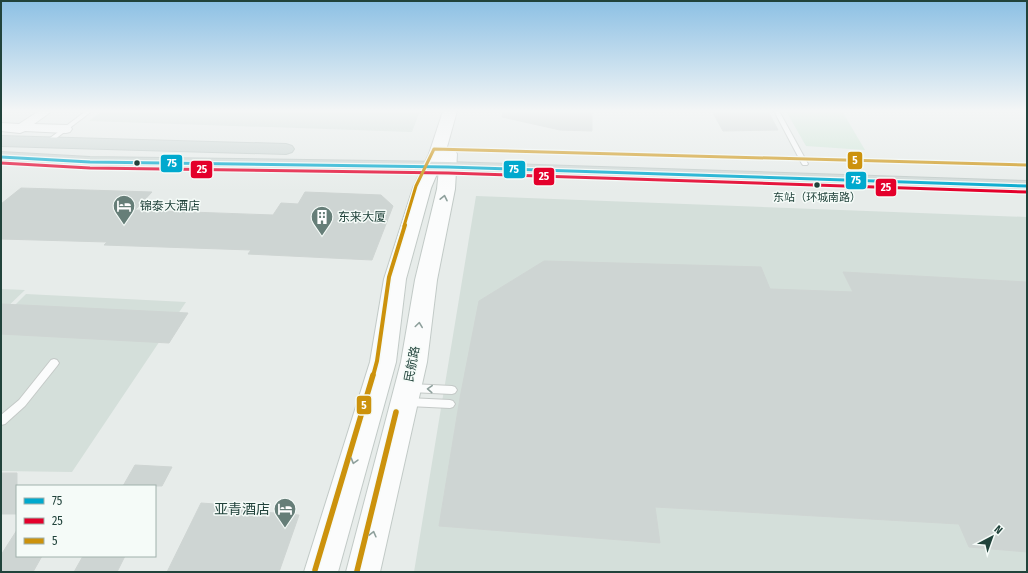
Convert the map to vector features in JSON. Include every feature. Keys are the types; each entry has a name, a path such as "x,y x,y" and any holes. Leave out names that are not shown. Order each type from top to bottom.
{"main road":[{"path":"1,141 90,162 441,160 804,164 1027,171"},
{"path":"1,141 1027,186"},
{"path":"321,572 383,362 395,279 422,188 441,160"},
{"name":"民航路","path":"363,572 414,362 426,280 446,189 441,160"}],"street":[{"path":"441,160 445,138"},
{"path":"441,160 450,138"}],"lane":[{"path":"48,142 54,138"},
{"path":"790,138 804,164"},
{"path":"1,421 22,403 54,363"},
{"path":"406,395 452,390"},
{"path":"406,395 450,404"}],"shaded area":[{"path":"476,196 1027,217 1027,572 414,572"},
{"path":"1,289 25,290 1,313"},
{"path":"26,294 186,302 72,472 1,471 1,319"}],"green space":[{"path":"801,138 858,138 865,150 806,146"}],"building":[{"path":"21,188 152,192 135,210 273,215 281,203 298,204 305,192 381,195 393,206 372,260 248,254 251,250 104,245 107,242 1,239 1,204"},
{"path":"544,261 761,267 770,289 853,292 843,272 1027,282 1027,552 969,547 959,524 655,507 660,543 439,526 460,398 479,301"},
{"path":"1,304 188,313 169,343 1,334"},
{"path":"135,465 172,467 162,486 124,485"},
{"path":"1,473 17,473 16,514 1,514"},
{"path":"201,503 228,505 226,509 299,515 279,572 167,572"},
{"path":"16,532 16,557 41,557 33,572 1,572 1,555"},
{"path":"82,557 124,557 117,572 74,572"}],"transit line":[{"name":"5","path":"315,570 377,361 389,277 416,186 434,149 1027,165"},
{"name":"75","path":"1,157 90,162 448,167 1027,186"},
{"name":"25","path":"1,163 90,168 448,173 1027,192"},
{"name":"5","path":"357,571 396,412"}],"place":[{"name":"东站（环城南路）","path":"817,185"},
{"name":"锦泰大酒店","path":"124,226"},
{"name":"东来大厦","path":"322,236"},
{"name":"亚青酒店","path":"285,528"}]}
